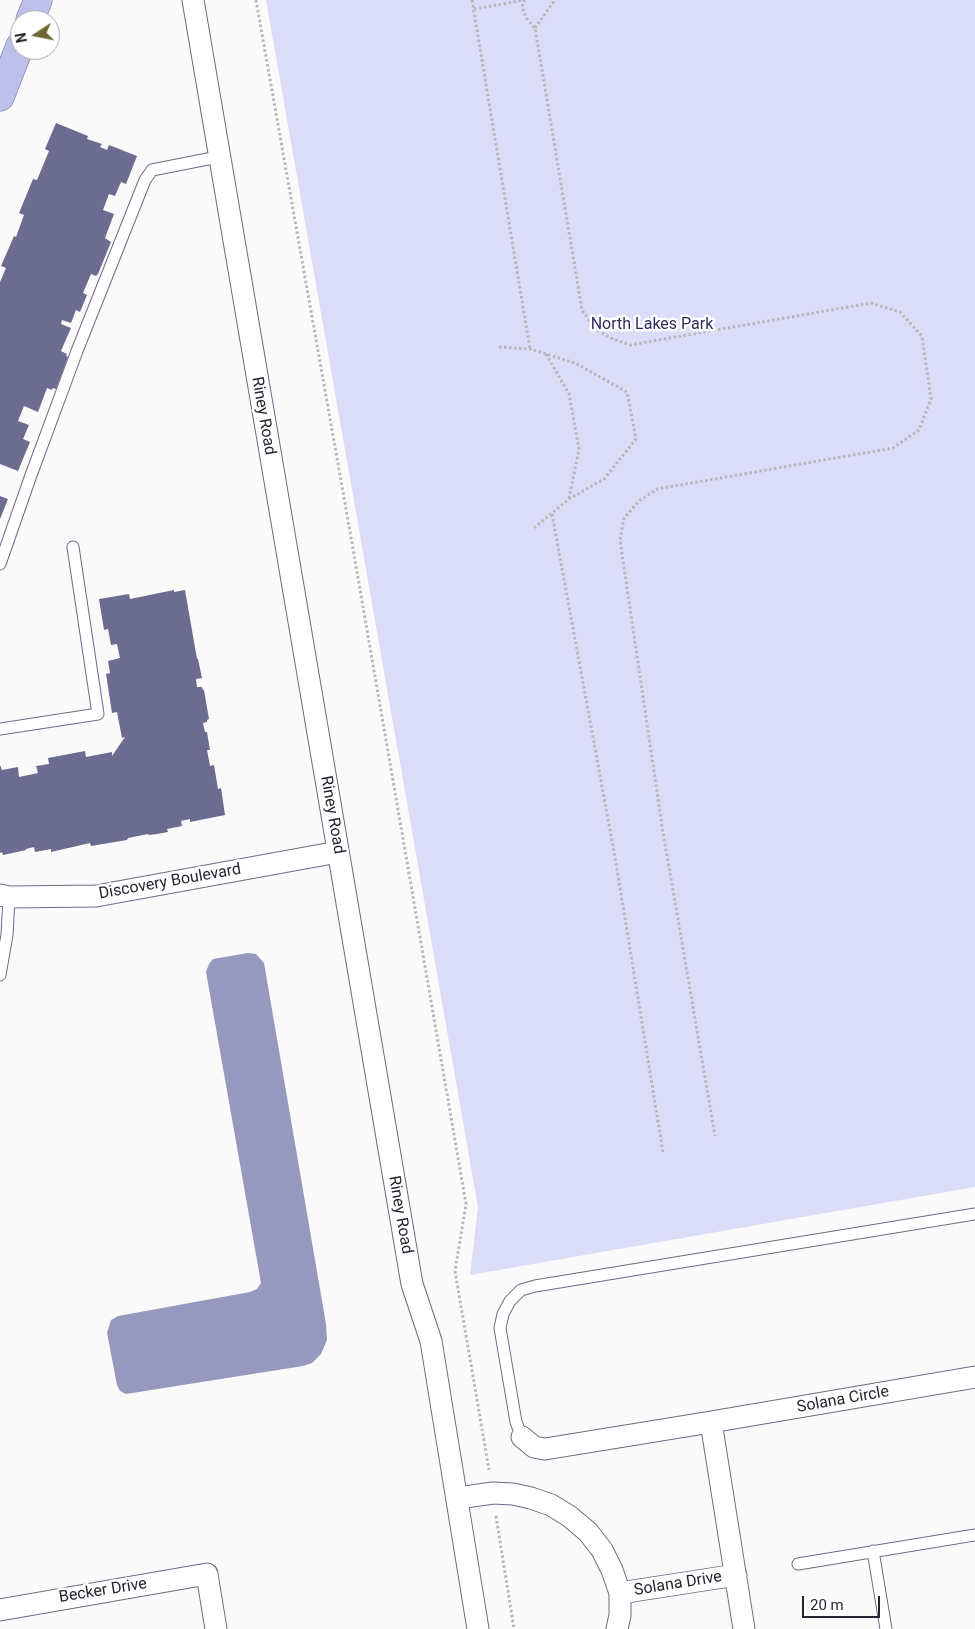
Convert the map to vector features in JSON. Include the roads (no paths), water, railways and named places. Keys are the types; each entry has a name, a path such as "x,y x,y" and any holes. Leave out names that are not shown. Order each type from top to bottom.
{"main road":[{"path":"0,97 15,60"}],"street":[{"name":"Riney Road","path":"193,0 218,157 412,1284 431,1342 478,1629"},
{"name":"Discovery Boulevard","path":"4,896 96,896 338,852"},
{"name":"Solana Circle","path":"522,1438 534,1447 545,1450 975,1378"},
{"path":"711,1422 744,1629"},
{"name":"Solana Drive","path":"458,1498 493,1493 513,1494 552,1505 569,1516 588,1532 602,1550 612,1570 620,1593 620,1615 617,1629"},
{"name":"Becker Drive","path":"0,1610 207,1574 216,1629"},
{"name":"Solana Drive","path":"620,1593 736,1575"}],"lane":[{"path":"0,564 77,351 145,180 152,170 218,157"},
{"path":"0,729 98,714 73,547"},
{"path":"0,976 7,935 4,896"},
{"path":"522,1438 516,1422 500,1328 503,1314 510,1301 521,1290 535,1286 975,1214"},
{"path":"798,1564 975,1535"},
{"path":"873,1551 886,1629"}],"park label":[{"name":"North Lakes Park","path":"652,325"}]}
